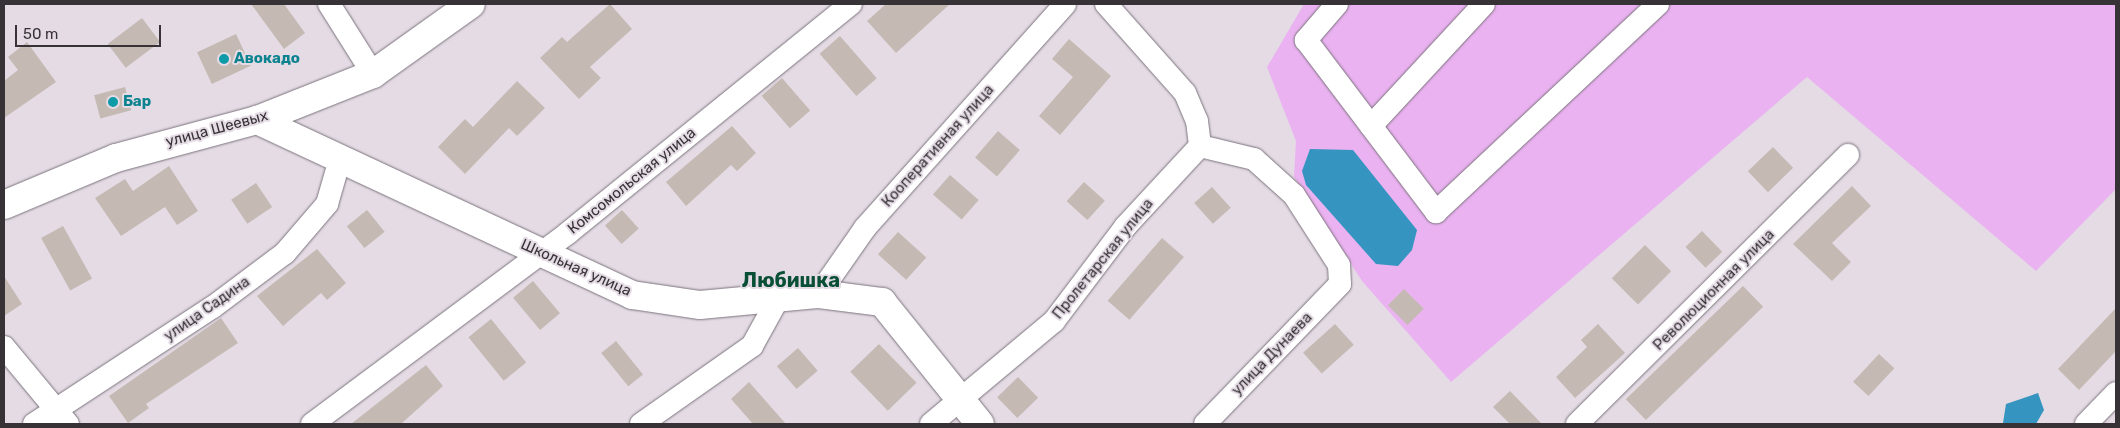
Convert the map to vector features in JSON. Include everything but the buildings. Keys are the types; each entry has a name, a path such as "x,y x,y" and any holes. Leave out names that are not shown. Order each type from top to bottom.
{"street":[{"path":"329,4 373,74"},
{"name":"улица Шеевых","path":"4,205 116,158 257,120 373,74 471,4"},
{"name":"Комсомольская улица","path":"312,424 539,251 851,4"},
{"name":"Кооперативная улица","path":"819,294 865,228 1064,4"},
{"path":"1106,4 1185,93 1197,121 1200,146"},
{"path":"1337,4 1306,40 1436,212 1658,4"},
{"path":"1371,126 1484,4"},
{"name":"Школьная улица","path":"257,120 632,294 700,305 819,294 882,302 980,424"},
{"name":"улица Дунаева","path":"1200,146 1254,159 1294,195 1338,265 1340,284 1205,424"},
{"name":"Пролетарская улица","path":"931,424 1054,321 1124,227 1200,146"},
{"name":"Революционная улица","path":"1577,424 1848,155"},
{"name":"улица Садина","path":"34,424 62,417 285,253 327,204 340,159"},
{"path":"641,424 752,346 779,297"},
{"path":"4,347 62,417"},
{"path":"2086,424 2116,393"}],"shaded area":[{"path":"1304,4 2116,4 2116,189 2036,271 1807,77 1451,382 1362,281 1294,177 1296,141 1267,67"}],"water":[{"path":"1310,149 1353,150 1417,230 1412,250 1398,266 1376,264 1306,185 1302,171"},
{"path":"2038,393 2044,410 2036,424 2003,423 2006,404"}],"place":[{"name":"Авокадо","path":"224,59"},
{"name":"Бар","path":"113,102"}],"district":[{"name":"Любишка","path":"791,280"}]}
